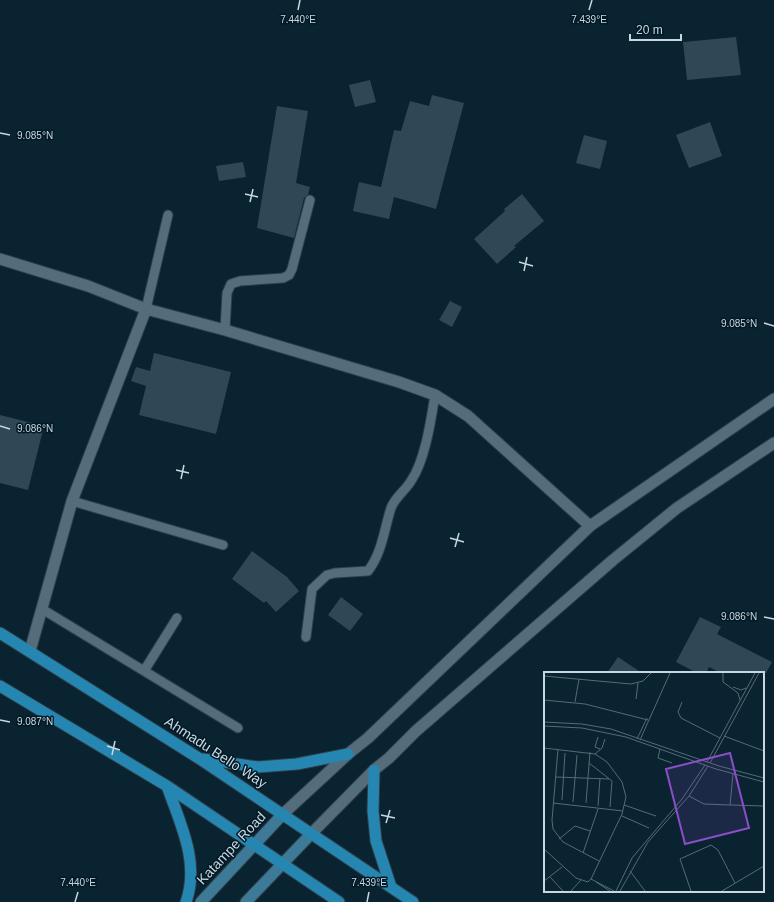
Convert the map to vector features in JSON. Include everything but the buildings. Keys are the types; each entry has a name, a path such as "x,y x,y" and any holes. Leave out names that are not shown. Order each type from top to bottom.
{"main road":[{"name":"Ahmadu Bello Way","path":"0,633 200,759 413,902"},
{"path":"0,686 167,786 339,902"},
{"path":"200,759 258,767 297,764 348,754"},
{"path":"374,770 373,811 376,841 391,887"},
{"path":"167,786 187,842 192,866 190,890 186,902"},
{"name":"Katampe Road","path":"201,902 283,814"},
{"path":"246,902 311,834"}],"street":[{"path":"0,260 88,286 146,309 225,330 399,382 435,395 468,416 590,526"},
{"path":"30,651 72,502 146,309"},
{"path":"283,814 348,754 368,738 590,526 774,399"},
{"path":"311,834 374,770 613,560 665,517 774,443"}],"lane":[{"path":"225,330 227,292 231,284 240,281 283,278 289,274 292,269 310,200"},
{"path":"146,309 168,215"},
{"path":"306,637 312,589 327,575 335,572 368,571 377,561 392,507 398,496 411,481 418,467 428,430 435,395"},
{"path":"72,502 223,545"},
{"path":"42,609 238,728"},
{"path":"144,671 177,618"}]}
